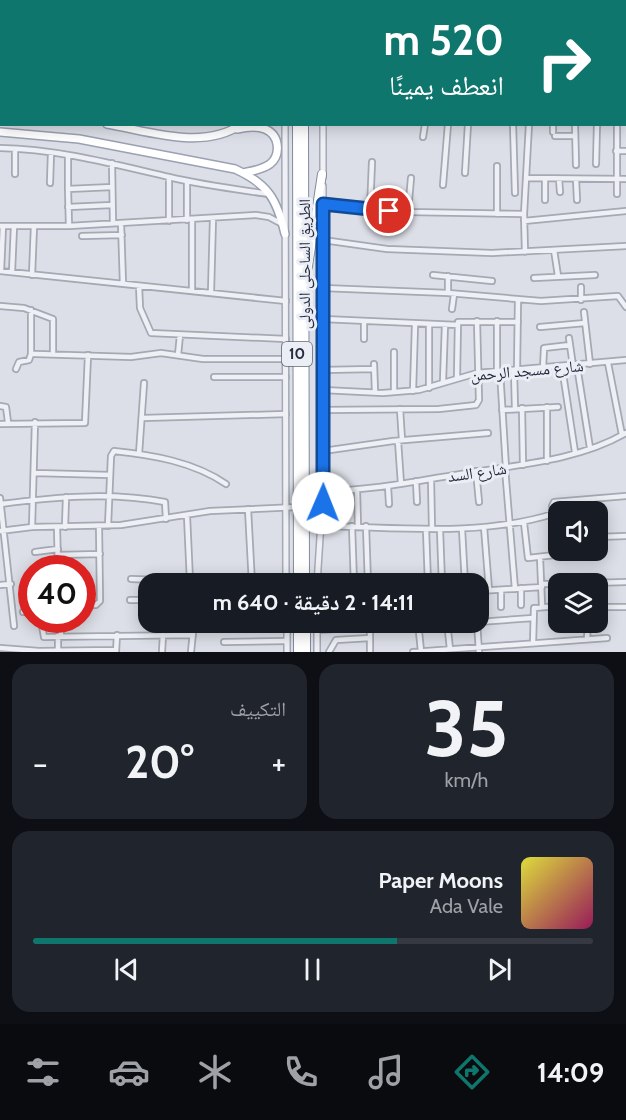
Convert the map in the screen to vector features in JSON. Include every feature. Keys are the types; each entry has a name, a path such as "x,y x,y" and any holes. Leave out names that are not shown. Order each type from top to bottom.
{"highway":[{"name":"الطريق الساحلى الدولى","path":"297,126 298,573"},
{"name":"الطريق الساحلى الدولى","path":"304,126 305,573"},
{"path":"304,280 312,254 322,174"},
{"path":"298,633 298,652"},
{"path":"306,633 306,652"}],"main road":[{"path":"118,126 199,139 248,127 266,129 273,135 277,144 277,153 270,164 243,173"},
{"path":"231,131 239,126"},
{"path":"0,132 80,139 220,165 243,173 257,181 271,194 285,234"}],"street":[{"path":"285,126 286,573"},
{"path":"318,573 324,491 323,126"},
{"path":"423,137 425,126"},
{"path":"443,185 448,126"},
{"path":"465,173 468,126"},
{"path":"513,126 515,193"},
{"path":"525,252 524,214 530,126"},
{"path":"554,126 554,134 575,136"},
{"path":"575,126 576,165"},
{"path":"596,164 597,126"},
{"path":"617,126 617,194"},
{"path":"0,148 112,162 187,181 271,194"},
{"path":"15,149 15,174"},
{"path":"616,151 626,151"},
{"path":"50,183 51,153"},
{"path":"68,155 69,226"},
{"path":"112,162 112,223"},
{"path":"370,209 372,162"},
{"path":"497,166 497,214"},
{"path":"169,177 169,221"},
{"path":"408,212 411,178"},
{"path":"526,178 626,179"},
{"path":"545,179 545,200"},
{"path":"560,179 560,192"},
{"path":"576,179 576,200"},
{"path":"187,181 192,291"},
{"path":"68,189 112,187"},
{"path":"323,204 408,212 524,214"},
{"path":"68,207 112,205"},
{"path":"524,221 626,211"},
{"path":"282,224 261,216 69,226 1,226 0,271 286,301"},
{"path":"211,292 213,218"},
{"path":"121,223 123,284"},
{"path":"12,273 14,226"},
{"path":"32,275 34,226"},
{"path":"82,236 122,235"},
{"path":"324,240 399,250 525,252 626,246"},
{"path":"554,250 558,276"},
{"path":"433,274 492,281"},
{"path":"534,278 595,275"},
{"path":"447,293 448,276"},
{"path":"139,286 140,308 150,332 286,339"},
{"path":"581,287 581,300"},
{"path":"323,288 447,293 518,300 581,300 618,296 626,308"},
{"path":"452,309 454,294"},
{"path":"515,408 518,300"},
{"path":"0,306 31,310 53,319 53,354"},
{"path":"16,369 19,362 30,359 31,310"},
{"path":"584,312 590,364"},
{"path":"323,319 364,323 458,325"},
{"path":"457,377 460,321 518,322"},
{"path":"323,410 476,405 479,400 477,321"},
{"path":"497,321 498,371 509,525 521,605"},
{"path":"364,323 364,339"},
{"path":"540,327 585,323"},
{"path":"413,391 415,325"},
{"path":"429,325 429,388"},
{"path":"443,381 445,325"},
{"path":"178,355 180,334"},
{"path":"569,338 590,448"},
{"path":"543,368 544,348 570,345"},
{"path":"394,352 394,392"},
{"path":"31,354 178,355 203,359 286,359"},
{"path":"0,424 8,422 85,423 88,355"},
{"name":"شارع مسجد الرحمن","path":"323,390 413,391 477,373 626,360"},
{"path":"608,363 624,434"},
{"path":"323,370 374,367 375,392"},
{"path":"562,367 574,452"},
{"path":"214,377 286,377"},
{"path":"139,454 144,383"},
{"path":"0,406 6,407 8,422"},
{"path":"547,407 547,461"},
{"path":"502,410 558,407"},
{"path":"522,408 523,465"},
{"path":"400,409 401,484"},
{"path":"143,418 286,414"},
{"path":"33,527 31,500 35,423"},
{"path":"323,451 400,440 488,433"},
{"name":"شارع السد","path":"324,491 357,491 547,461 604,445 624,434"},
{"path":"108,526 113,452 139,454 205,470 226,484"},
{"path":"476,471 479,502"},
{"path":"34,473 110,475"},
{"path":"428,573 431,479"},
{"path":"416,481 417,502"},
{"path":"388,486 389,504"},
{"path":"354,573 357,491"},
{"path":"1,504 66,497 111,496 165,502 166,519"},
{"path":"555,501 626,496"},
{"path":"65,527 66,497"},
{"path":"0,498 14,626"},
{"path":"2,531 33,527 108,526 187,516 210,510 297,507"},
{"path":"249,509 252,573"},
{"path":"131,579 191,580 187,516"},
{"path":"321,526 462,529 524,523 548,516"},
{"path":"524,523 528,557 548,556"},
{"path":"96,605 100,601 99,526"},
{"path":"366,526 368,573"},
{"path":"57,527 58,552"},
{"path":"484,527 488,573"},
{"path":"462,529 464,573"},
{"path":"440,530 442,573"},
{"path":"608,537 626,536"},
{"path":"35,552 100,554"},
{"path":"540,557 542,606"},
{"path":"608,582 626,582"},
{"path":"0,585 11,584"},
{"path":"489,590 548,585"},
{"path":"501,590 501,607"},
{"path":"130,600 138,600"},
{"path":"533,643 534,608 548,606"},
{"path":"608,607 626,607"},
{"path":"489,621 533,618"},
{"path":"42,633 42,637 193,635 191,652"},
{"path":"58,651 59,633"},
{"path":"287,633 287,652"},
{"path":"317,633 317,652"},
{"path":"370,633 370,652"},
{"path":"419,633 421,651"},
{"path":"448,633 450,649"},
{"path":"478,633 479,649"},
{"path":"587,633 587,639"},
{"path":"0,648 116,651 117,635"},
{"path":"162,652 163,635"},
{"path":"75,636 75,651"},
{"path":"329,652 336,640 370,638"},
{"path":"413,652 607,638"},
{"path":"224,642 287,641"}],"route":[{"path":"323,503 323,204 389,211"}]}
